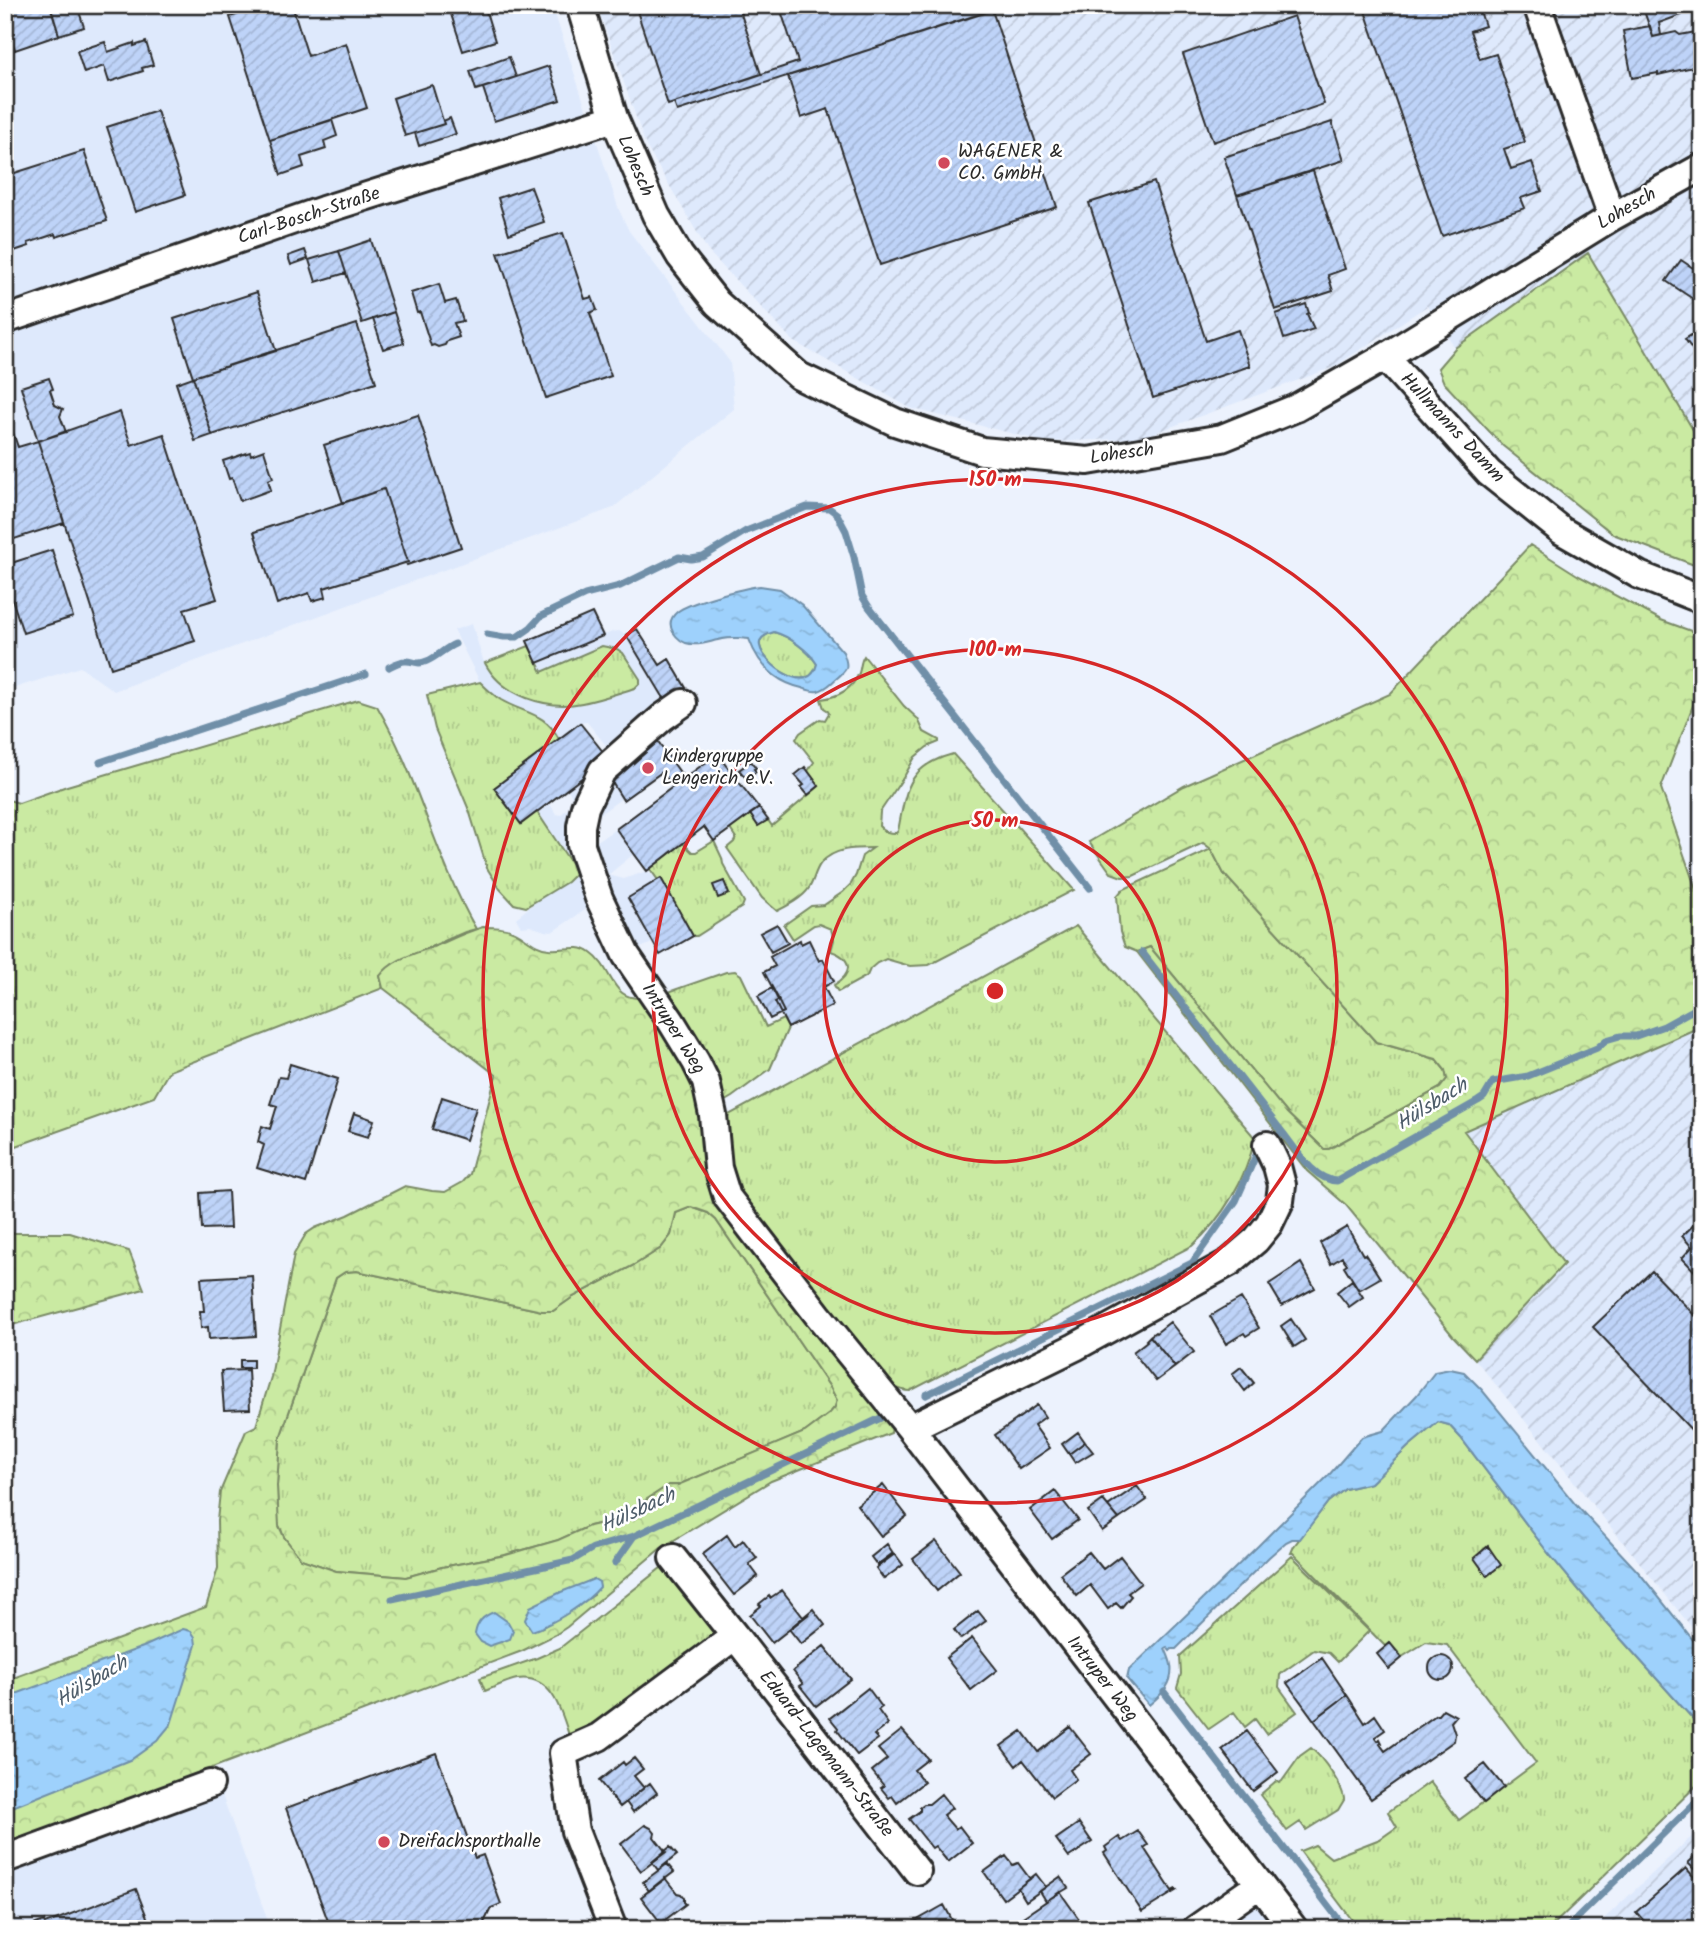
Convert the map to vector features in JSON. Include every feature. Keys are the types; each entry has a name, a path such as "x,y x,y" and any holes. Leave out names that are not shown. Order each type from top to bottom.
{"street":[{"name":"Lohesch","path":"580,5 614,118 656,215 680,256 718,303 799,376 895,422 982,451 1088,461 1222,438 1296,408 1385,357 1612,217 1702,167"},
{"path":"1537,5 1612,217"},
{"name":"Carl-Bosch-Straße","path":"5,320 323,210 614,118"},
{"name":"Hullmanns Damm","path":"1385,357 1489,473 1562,531 1639,575 1702,600"},
{"name":"Intruper Weg","path":"683,703 663,717 602,771 585,807 581,845 599,898 626,955 671,1021 706,1082 713,1115 718,1168 727,1197 910,1429 1294,1929"},
{"path":"910,1429 1075,1347 1230,1262 1256,1240 1269,1224 1280,1201 1282,1185 1267,1145"},
{"name":"Eduard-Lagemann-Straße","path":"673,1558 917,1871"},
{"path":"613,1929 575,1831 563,1753 599,1737 735,1636"},
{"path":"5,1859 210,1784"},
{"path":"1196,1929 1260,1884"}],"shaded area":[{"path":"5,5 552,5 619,210 629,231 730,362 734,409 613,508 114,691 80,667 5,691"},
{"path":"597,5 1702,5 1702,441 1700,442 1588,254 1455,348 1427,306 1334,367 1141,438 1046,442 910,408 793,341 708,251 646,146"},
{"path":"472,624 483,660 494,677 505,687 524,697 558,705 594,701 638,685 640,679 617,649 609,647 602,646 541,673 537,663 619,631 626,635 668,705 657,733 661,738 658,740 654,736 608,777 622,798 596,817 592,827 594,843 616,829 635,853 608,875 624,879 647,871 658,880 628,898 652,943 636,950 594,904 552,932 530,926 521,927 516,918 577,872 538,812 550,804 556,814 560,815 575,803 568,789 608,758 609,749 587,722 580,723 559,739 554,728 537,716 519,710 492,694 480,682 454,630"},
{"path":"1702,1026 1702,1640 1475,1359 1563,1264 1464,1131"},
{"path":"219,1787 271,1929 5,1929 5,1874"},
{"path":"1702,1827 1702,1929 1593,1929 1638,1887"},
{"path":"1258,1900 1281,1929 1218,1929"}],"green space":[{"path":"1588,253 1702,445 1702,568 1613,534 1503,446 1444,383 1438,368 1455,348"},
{"path":"1530,545 1579,576 1661,620 1702,635 1702,682 1661,788 1702,907 1702,1026 1464,1131 1564,1264 1475,1359 1346,1205 1307,1171 1137,952 1150,947 1287,1113 1324,1149 1329,1149 1440,1088 1447,1079 1445,1070 1436,1059 1376,1042 1224,874 1211,849 1203,843 1133,876 1122,877 1111,873 1089,842 1184,786 1390,694"},
{"path":"774,632 792,640 809,654 817,664 812,674 805,678 796,678 777,669 769,661 760,646 760,640"},
{"path":"529,646 542,672 602,646 617,649 623,653 640,683 635,688 568,705 527,698 502,684 485,663"},
{"path":"864,656 904,706 918,719 924,732 939,740 915,757 880,812 879,826 886,832 896,833 903,803 917,773 926,765 953,754 1074,890 929,965 910,966 886,959 870,969 867,976 838,992 834,985 845,976 848,966 843,958 831,951 834,940 831,929 819,924 814,925 793,939 784,925 811,906 824,905 843,892 856,875 862,856 873,848 832,854 819,866 806,892 777,911 762,898 727,848 736,838 730,829 750,814 758,826 768,820 772,826 819,786 808,771 814,762 796,739 820,719 825,720 829,713 821,699 838,694 852,684 859,673"},
{"path":"480,682 501,700 541,718 559,739 494,788 521,824 537,812 577,872 567,882 526,907 514,904 500,889 487,868 469,810 435,729 427,695"},
{"path":"358,700 377,706 391,733 449,874 476,929 402,959 380,976 383,988 169,1071 154,1097 5,1150 5,799 19,803 67,786"},
{"path":"714,841 744,902 742,907 693,936 661,879 658,880 650,869 683,843 692,852 696,852"},
{"path":"1211,849 1224,874 1376,1042 1436,1059 1445,1070 1447,1079 1440,1088 1329,1149 1324,1149 1287,1113 1150,947 1137,952 1125,947 1120,932 1117,896 1122,890"},
{"path":"1076,926 1255,1138 1246,1168 1232,1197 1214,1223 1192,1246 910,1391 900,1389 879,1372 732,1186 725,1117"},
{"path":"483,927 507,929 544,948 586,950 599,960 619,990 635,998 646,997 688,1062 715,1179 892,1427 891,1433 771,1481 661,1548 567,1627 522,1651 5,1846 5,1681 206,1607 218,1568 217,1521 220,1492 246,1431 256,1426 271,1377 294,1254 306,1234 405,1186 445,1192 463,1182 470,1174 496,1075 383,988 380,976 401,959","holes":["691,1207 708,1213 716,1220 830,1387 837,1400 829,1414 805,1432 678,1485 669,1485 615,1520 589,1526 558,1540 506,1555 406,1577 336,1571 301,1559 279,1526 277,1486 280,1438 336,1278 345,1272 357,1271 542,1311 553,1311 661,1248 671,1235 676,1213","594,1579 594,1595 541,1628 583,1584"]},
{"path":"735,971 741,975 766,1027 783,1019 788,1028 770,1069 718,1105 666,998 671,991"},
{"path":"691,1207 708,1213 716,1220 830,1387 837,1400 829,1414 805,1432 678,1485 669,1485 615,1520 589,1526 559,1540 505,1555 406,1577 336,1571 301,1559 284,1537 278,1523 280,1438 336,1278 345,1272 357,1271 542,1311 553,1311 661,1248 671,1235 676,1213"},
{"path":"70,1233 129,1251 144,1289 5,1327 5,1235"},
{"path":"1438,1422 1449,1425 1461,1438 1549,1554 1702,1729 1702,1780 1549,1929 1359,1929 1300,1851 1315,1845 1331,1858 1380,1839 1397,1827 1388,1812 1430,1782 1459,1820 1536,1763 1447,1645 1426,1642 1402,1657 1390,1643 1386,1647 1291,1553 1328,1502 1345,1489 1371,1483"},
{"path":"1292,1556 1369,1631 1338,1662 1329,1653 1314,1650 1280,1675 1279,1687 1297,1712 1266,1734 1255,1719 1245,1727 1234,1712 1209,1729 1177,1688 1181,1674 1180,1656"},
{"path":"666,1564 717,1628 714,1642 571,1742 555,1699 540,1683 530,1679 517,1679 485,1691 480,1678 560,1648"},
{"path":"1311,1748 1332,1772 1344,1800 1338,1810 1306,1830 1300,1822 1287,1831 1260,1795 1276,1781 1282,1781 1300,1756"}],"water":[{"path":"752,587 780,589 802,605 843,652 847,664 843,673 823,689 810,691 792,685 769,671 757,656 749,639 729,638 694,644 682,641 673,632 672,619 683,608","holes":["774,632 786,637 809,654 817,664 812,674 805,678 796,678 777,669 769,661 763,653 760,641"]},
{"path":"1450,1369 1464,1372 1482,1390 1575,1504 1641,1575 1702,1651 1702,1729 1549,1554 1461,1438 1449,1425 1438,1422 1371,1483 1345,1489 1328,1502 1300,1539 1286,1542 1269,1557 1176,1649 1170,1651 1165,1648 1171,1665 1171,1678 1162,1693 1149,1705 1127,1679 1129,1670 1329,1475 1362,1437 1383,1431 1435,1372"},
{"path":"594,1579 599,1582 600,1587 578,1607 532,1631 525,1620 530,1607"},
{"path":"494,1612 508,1622 513,1631 510,1639 489,1646 481,1642 475,1634 481,1620"},
{"path":"183,1629 191,1631 196,1645 171,1724 157,1741 132,1759 5,1810 5,1698 143,1647"}],"building":[{"path":"5,5 50,5 59,35 15,50 5,20"},
{"path":"50,5 77,5 84,27 59,35"},
{"path":"265,5 292,5 308,56 346,43 367,108 270,140 230,17"},
{"path":"448,5 484,5 495,41 463,51"},
{"path":"635,5 738,5 761,74 668,105"},
{"path":"779,5 999,5 1000,8 677,111 674,103 798,62"},
{"path":"1363,5 1478,5 1485,26 1470,31 1480,59 1496,54 1525,142 1504,149 1511,169 1532,162 1542,191 1521,198 1525,208 1442,236"},
{"path":"1642,5 1693,6 1679,11 1681,15 1659,23 1661,35 1653,37"},
{"name":"WAGENER & CO. GmbH","path":"992,10 1057,207 880,265 828,109 801,118 788,76"},
{"path":"1294,16 1324,104 1213,142 1183,54"},
{"path":"5,26 15,50 5,53"},
{"path":"1650,26 1653,37 1676,32 1680,35 1701,31 1702,65 1632,78 1623,31"},
{"path":"105,42 108,52 146,42 153,65 109,82 104,66 84,73 77,51"},
{"path":"509,57 516,77 476,90 470,71"},
{"path":"549,66 560,100 494,121 483,88"},
{"path":"432,85 444,124 405,136 393,98"},
{"path":"157,111 185,195 135,212 107,127"},
{"path":"450,118 456,134 419,146 415,133 444,124 443,121"},
{"path":"332,120 337,136 324,141 326,149 301,157 304,167 281,175 270,140"},
{"path":"1332,122 1344,160 1237,195 1224,157"},
{"path":"84,151 107,221 56,237 55,234 5,254 5,176"},
{"path":"1313,171 1345,269 1328,275 1333,291 1275,310 1237,195"},
{"path":"1154,182 1206,341 1238,330 1250,366 1153,398 1089,203"},
{"path":"531,187 544,222 509,234 498,198"},
{"path":"563,233 585,299 592,297 597,310 590,313 611,376 546,398 498,253"},
{"path":"371,240 394,312 362,323 339,251"},
{"path":"305,250 308,259 291,265 288,256"},
{"path":"339,251 346,273 316,282 309,260"},
{"path":"1681,260 1693,268 1699,260 1702,262 1702,305 1666,281"},
{"path":"439,284 445,303 456,300 463,321 454,323 459,337 438,347 431,346 411,293"},
{"path":"257,292 276,351 193,377 174,319"},
{"path":"1306,304 1314,329 1284,339 1276,314"},
{"path":"394,312 404,343 383,349 373,319"},
{"path":"357,324 376,382 212,435 193,377"},
{"path":"1702,328 1702,363 1685,339"},
{"path":"193,377 212,435 195,441 176,383"},
{"path":"49,378 55,405 63,409 60,416 66,432 38,441 21,387"},
{"path":"5,410 18,447 38,441 64,523 5,542"},
{"path":"120,412 131,445 164,434 217,599 184,609 195,641 111,668 38,441"},
{"path":"418,415 461,547 407,565 384,489 343,503 324,445"},
{"path":"264,450 273,478 268,480 271,490 240,501 223,461"},
{"path":"384,489 408,562 324,588 326,597 312,601 309,593 277,604 254,532"},
{"path":"52,550 73,617 23,633 5,577 5,565"},
{"path":"592,613 603,636 537,663 527,641"},
{"path":"637,629 660,665 669,659 689,693 668,705 626,635"},
{"path":"580,723 608,758 521,824 494,788"},
{"name":"Kindergruppe Lengerich e.V.","path":"657,740 684,778 673,787 662,772 623,800 608,776"},
{"path":"717,754 759,808 714,841 704,827 647,871 616,829"},
{"path":"751,761 756,772 745,777 739,770"},
{"path":"805,767 819,786 808,795 795,775"},
{"path":"759,808 768,820 758,826 750,814"},
{"path":"661,878 693,936 660,955 628,898"},
{"path":"724,881 729,894 718,898 713,885"},
{"path":"777,924 788,943 771,952 760,933"},
{"path":"800,940 801,944 809,940 819,961 823,959 834,981 824,987 833,1005 788,1028 775,1002 779,1000 764,972 775,966 770,957"},
{"path":"772,988 784,1012 770,1019 758,996"},
{"path":"290,1064 338,1079 306,1183 257,1168 264,1145 258,1142 262,1126 270,1129 277,1106 270,1104 279,1077 286,1078"},
{"path":"442,1097 476,1108 466,1140 432,1129"},
{"path":"354,1113 374,1120 368,1137 348,1131"},
{"path":"228,1191 230,1228 202,1229 200,1193"},
{"path":"1702,1217 1702,1279 1682,1258 1692,1247 1682,1236"},
{"path":"1347,1227 1380,1278 1359,1290 1344,1266 1347,1264 1342,1257 1331,1264 1320,1243"},
{"path":"1301,1263 1315,1288 1282,1306 1269,1284"},
{"path":"1652,1271 1702,1323 1700,1439 1593,1327"},
{"path":"252,1275 256,1336 209,1339 208,1327 201,1328 200,1311 204,1311 201,1278"},
{"path":"1352,1280 1363,1297 1349,1307 1337,1292"},
{"path":"1241,1298 1259,1328 1226,1344 1210,1316"},
{"path":"1291,1319 1305,1340 1294,1347 1281,1326"},
{"path":"1170,1322 1194,1352 1175,1367 1150,1336"},
{"path":"1150,1336 1175,1367 1156,1381 1133,1352"},
{"path":"240,1360 253,1360 253,1368 240,1368"},
{"path":"1241,1367 1254,1383 1245,1391 1232,1374"},
{"path":"248,1370 250,1409 224,1410 221,1371"},
{"path":"1037,1405 1045,1417 1034,1425 1050,1448 1019,1469 995,1435"},
{"path":"1078,1432 1085,1442 1069,1454 1062,1444"},
{"path":"1085,1442 1093,1452 1075,1463 1069,1454"},
{"path":"883,1485 907,1516 881,1536 857,1505"},
{"path":"1137,1486 1147,1500 1119,1519 1108,1506"},
{"path":"1055,1491 1078,1520 1052,1539 1030,1510"},
{"path":"1103,1500 1119,1519 1102,1531 1088,1511"},
{"path":"727,1535 735,1547 743,1540 757,1558 749,1564 758,1576 734,1595 702,1554"},
{"path":"936,1541 960,1572 937,1591 913,1559"},
{"path":"887,1544 893,1553 877,1565 871,1557"},
{"path":"1488,1546 1501,1565 1487,1576 1474,1558"},
{"path":"1089,1552 1103,1569 1120,1556 1141,1583 1128,1593 1131,1596 1121,1608 1116,1603 1108,1609 1090,1585 1077,1596 1060,1574"},
{"path":"895,1554 903,1565 884,1579 876,1568"},
{"path":"782,1590 803,1617 809,1614 772,1643 750,1615 769,1596 770,1598"},
{"path":"813,1609 825,1625 801,1644 789,1629"},
{"path":"978,1611 986,1621 961,1639 954,1630"},
{"path":"972,1638 997,1670 971,1690 946,1658"},
{"path":"1390,1643 1402,1658 1389,1669 1377,1654"},
{"path":"824,1646 851,1679 816,1706 800,1686 803,1684 793,1671"},
{"path":"1441,1656 1452,1663 1453,1668 1446,1679 1441,1680 1430,1673 1429,1668 1436,1657"},
{"path":"1322,1658 1347,1695 1314,1720 1287,1683"},
{"path":"868,1688 882,1707 878,1710 888,1724 874,1735 878,1739 857,1755 830,1718"},
{"path":"1347,1695 1365,1723 1375,1715 1385,1730 1375,1737 1378,1741 1380,1739 1385,1751 1443,1709 1456,1716 1451,1722 1454,1741 1371,1799 1314,1720"},
{"path":"1070,1727 1091,1754 1070,1770 1076,1779 1052,1797 1023,1760 1016,1766 1001,1746 1022,1731 1038,1752"},
{"path":"902,1730 928,1759 914,1770 924,1782 897,1803 881,1788 884,1786 872,1771 887,1759 878,1749"},
{"path":"1247,1731 1278,1772 1253,1791 1222,1750"},
{"name":"Dreifachsporthalle","path":"436,1753 475,1858 483,1855 501,1904 491,1908 481,1929 331,1929 286,1808"},
{"path":"634,1758 643,1769 634,1776 644,1788 620,1807 599,1781 623,1762 625,1765"},
{"path":"1485,1764 1504,1787 1484,1803 1465,1779"},
{"path":"650,1783 657,1793 633,1812 626,1802"},
{"path":"941,1794 952,1808 943,1815 955,1829 959,1826 972,1843 948,1862 935,1846 932,1848 909,1819 920,1811 920,1807 929,1804"},
{"path":"1079,1823 1092,1842 1069,1857 1056,1839"},
{"path":"645,1825 655,1833 654,1837 666,1852 641,1871 621,1844"},
{"path":"1138,1831 1148,1845 1144,1848 1172,1891 1177,1890 1142,1912 1104,1853 1107,1851 1105,1847 1119,1837 1122,1841"},
{"path":"670,1847 677,1855 658,1870 652,1862"},
{"path":"1702,1850 1702,1877 1688,1863"},
{"path":"1006,1856 1013,1865 1018,1863 1030,1879 1003,1899 984,1872"},
{"path":"667,1864 674,1872 649,1891 643,1882"},
{"path":"1686,1868 1702,1886 1702,1919 1691,1929 1651,1929 1636,1912"},
{"path":"1036,1874 1046,1887 1026,1901 1018,1888"},
{"path":"1060,1877 1068,1888 1046,1901 1040,1891"},
{"path":"665,1878 677,1893 681,1894 686,1904 661,1923 641,1897"},
{"path":"136,1889 150,1925 141,1929 28,1929 44,1921 45,1924"},
{"path":"1060,1892 1086,1929 1032,1929 1023,1917"},
{"path":"944,1905 957,1929 917,1929 914,1922"}],"waterway":[{"path":"487,634 517,637 541,616 585,595 620,586 679,557 703,557 746,531 807,507 829,508 837,514 846,531 862,596 869,607 1090,888"},
{"path":"389,667 403,661 423,662 455,644"},
{"path":"100,762 366,674"},
{"path":"1142,952 1283,1133"},
{"name":"Hülsbach","path":"1273,1137 1283,1133 1313,1170 1337,1181 1478,1101 1484,1097 1493,1082 1528,1076 1597,1048 1606,1040 1620,1036 1636,1036 1664,1026 1702,1005"},
{"name":"Hülsbach","path":"926,1395 1192,1263 1236,1201 1260,1146"},
{"name":"Hülsbach","path":"392,1599 573,1560 593,1548 634,1536 885,1416"},
{"path":"615,1563 634,1536"},
{"path":"1164,1692 1346,1929"},
{"path":"1566,1929 1702,1796"}],"place":[{"name":"WAGENER & CO. GmbH","path":"944,163"},
{"name":"Kindergruppe Lengerich e.V.","path":"648,768"},
{"name":"Dreifachsporthalle","path":"384,1842"}]}
